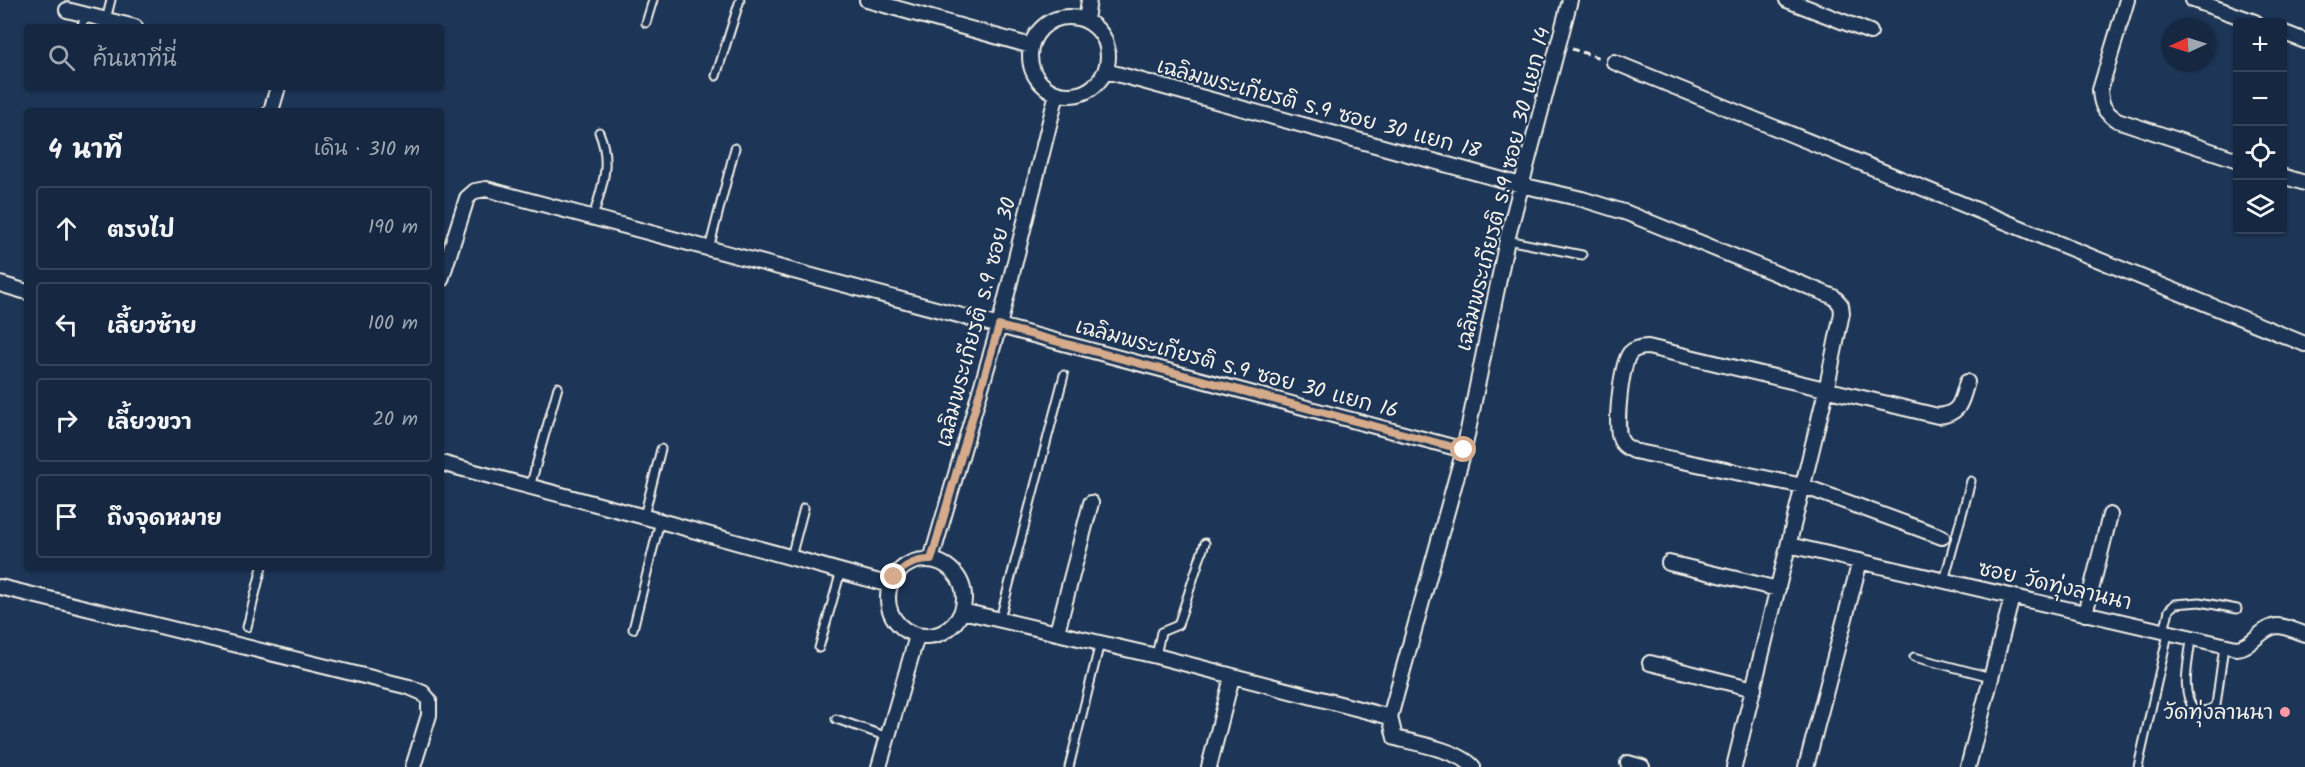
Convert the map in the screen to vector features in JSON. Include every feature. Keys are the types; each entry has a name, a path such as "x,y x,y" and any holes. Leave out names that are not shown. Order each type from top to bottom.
{"street":[{"path":"867,0 1031,46"},
{"path":"1086,20 1089,0"},
{"name":"เฉลิมพระเกียรติ ร.9 ซอย 30 แยก 14","path":"1390,717 1464,450 1507,240 1570,0"},
{"path":"1787,0 1870,32"},
{"path":"2127,0 2100,90 2101,103 2106,114 2117,120 2233,158"},
{"path":"2193,0 2244,18"},
{"path":"67,10 83,21 106,20 123,24"},
{"path":"1067,16 1086,20 1101,32 1107,44 1106,71 1091,89 1080,94 1057,93 1039,80 1033,70 1031,46 1044,25 1055,19 1067,16"},
{"path":"2287,33 2305,40"},
{"path":"1614,62 2305,344"},
{"name":"เฉลิมพระเกียรติ ร.9 ซอย 30 แยก 18","path":"1106,71 1521,185 1582,199 1627,213 1834,297 1841,305 1842,313 1826,392 1734,767"},
{"path":"272,108 277,90"},
{"name":"เฉลิมพระเกียรติ ร.9 ซอย 30","path":"931,560 999,326 1057,93"},
{"path":"2287,177 2305,183"},
{"name":"เฉลิมพระเกียรติ ร.9 ซอย 30 แยก 16","path":"444,270 467,198 475,191 486,189 1464,450"},
{"path":"0,284 24,291"},
{"path":"1942,537 1803,486 1634,451 1624,446 1617,426 1625,364 1629,354 1636,349 1647,347 1826,392 1938,416 1954,413 1967,382"},
{"path":"444,464 660,520 890,585"},
{"path":"1057,632 1091,502"},
{"path":"2085,614 2110,515"},
{"name":"ซอย วัดทุ่งลานนา","path":"1789,544 2224,646 2244,648 2267,629 2277,626 2305,634"},
{"path":"931,560 942,564 958,578 963,589 962,611 952,627 944,632 935,636 917,636 905,631 896,622 890,610 888,598 890,585 894,577 906,565 931,560"},
{"path":"1806,767 1860,561"},
{"path":"1669,563 1778,589"},
{"path":"0,587 409,687 423,693 429,700 429,715 413,767"},
{"path":"1968,767 2012,597"},
{"path":"962,611 1156,656 1390,717 1395,738 1444,752 1469,762 1473,767"},
{"path":"879,767 917,636"},
{"path":"1650,663 1754,689"},
{"path":"1209,767 1232,677"}],"lane":[{"path":"106,20 111,0"},
{"path":"646,23 653,0"},
{"path":"716,76 740,0"},
{"path":"593,218 606,169 606,154 598,132"},
{"path":"709,249 735,148"},
{"path":"1507,240 1582,255"},
{"path":"1000,619 1064,375"},
{"path":"530,487 558,387"},
{"path":"644,516 661,449"},
{"path":"1944,581 1971,481"},
{"path":"791,557 804,508"},
{"path":"633,629 660,520"},
{"path":"1156,656 1161,632 1178,625 1205,543"},
{"path":"247,627 261,570"},
{"path":"819,648 842,571"},
{"path":"2139,767 2169,610 2175,604 2200,602 2236,609"},
{"path":"2191,639 2186,689 2188,702 2194,709 2211,710 2216,705 2224,646"},
{"path":"1069,767 1100,643"},
{"path":"1914,657 1991,677"},
{"path":"836,719 888,737"}],"path":[{"path":"1559,45 1614,62"}],"place":[{"name":"วัดทุ่งลานนา","path":"2285,712"}],"route":[{"path":"894,577 906,565 931,560 999,326 1464,450"}]}
